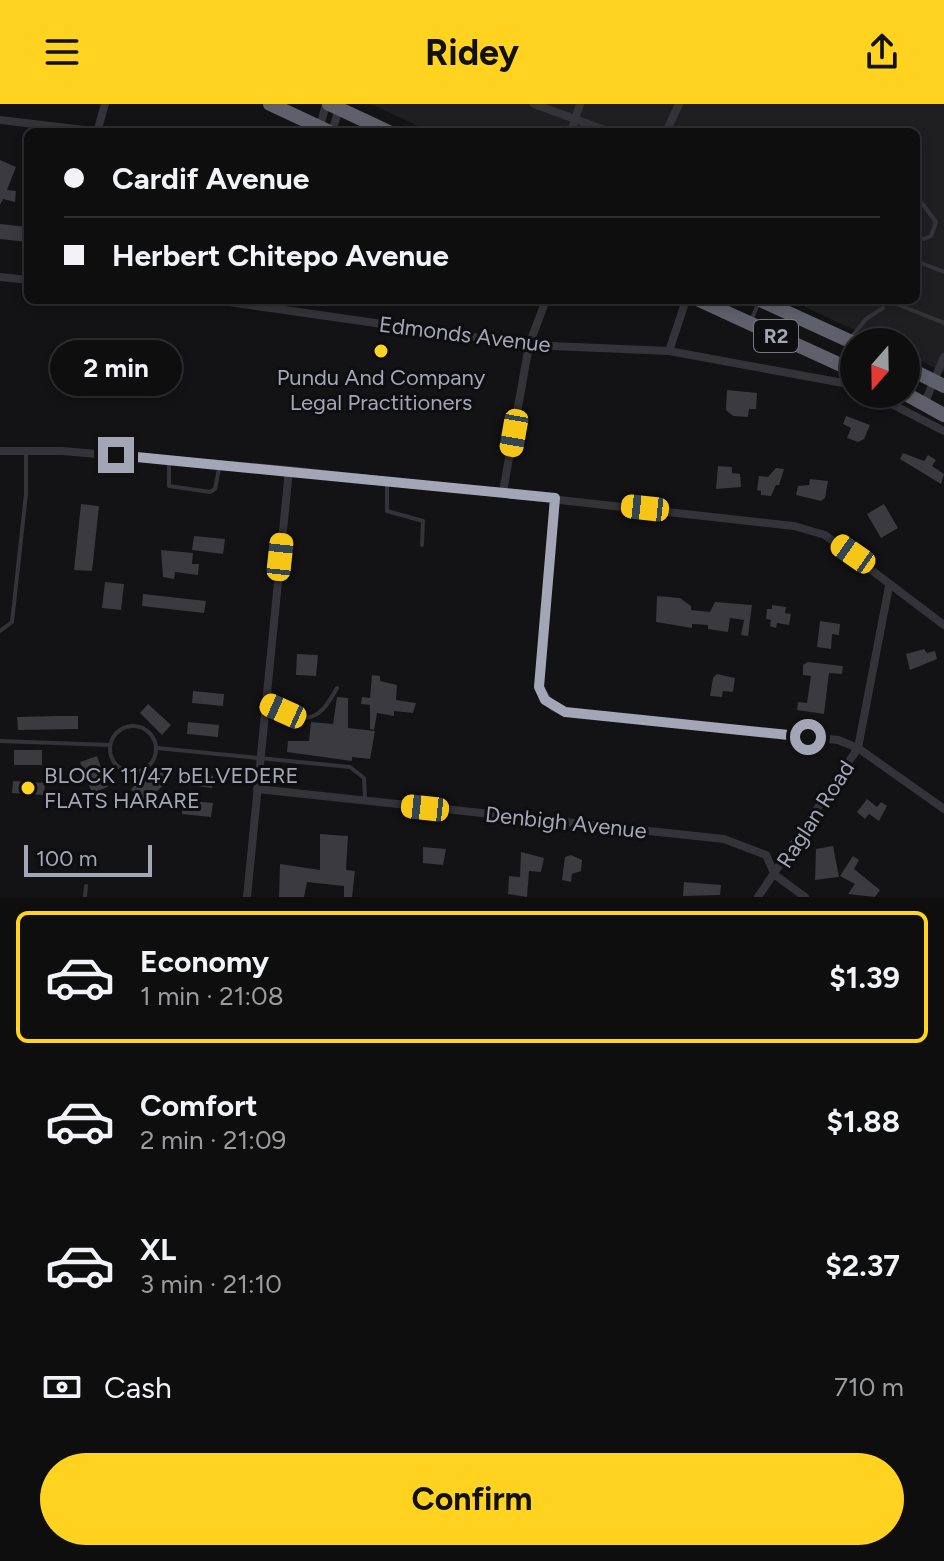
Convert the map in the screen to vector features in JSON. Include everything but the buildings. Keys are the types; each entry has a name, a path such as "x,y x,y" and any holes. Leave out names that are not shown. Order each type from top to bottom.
{"highway":[{"path":"270,104 324,128"},
{"path":"334,105 381,128"},
{"name":"R2","path":"708,304 840,365"},
{"name":"R2","path":"787,307 840,336"},
{"path":"920,374 939,383"},
{"path":"920,400 944,415"}],"street":[{"path":"100,128 105,104"},
{"path":"534,104 599,128"},
{"path":"572,128 580,104"},
{"path":"668,128 679,104"},
{"path":"328,128 334,105"},
{"path":"0,120 66,128"},
{"path":"0,277 24,280"},
{"name":"Edmonds Avenue","path":"243,304 529,345 669,351 840,382"},
{"path":"503,492 529,345 544,304"},
{"path":"669,351 685,304"},
{"path":"925,402 939,383 944,357"},
{"path":"899,408 944,431"},
{"path":"0,451 26,450 289,470 794,526 825,535 944,625"},
{"path":"247,897 289,470"},
{"path":"555,498 539,687 553,707 565,712 838,740 858,748 944,809"},
{"name":"Raglan Road","path":"758,897 858,748 889,586"},
{"name":"Denbigh Avenue","path":"257,789 724,839 766,855 775,875 805,897"}],"lane":[{"path":"920,200 936,222 931,236 920,236"},
{"path":"920,263 944,272"},
{"path":"750,323 758,304"},
{"path":"896,304 944,323"},
{"path":"860,328 866,319 883,308"},
{"path":"0,631 12,622 26,494 26,450"},
{"path":"169,460 169,486 210,492 215,489 220,464"},
{"path":"388,480 387,511 423,521 422,545"},
{"path":"265,703 308,719 326,707 337,688"},
{"path":"128,726 142,727 153,735 157,748 154,761 144,770 132,772 120,768 112,758 110,745 116,733 128,726"},
{"path":"0,741 110,745"},
{"path":"157,748 350,767 364,778 365,802"},
{"path":"85,897 86,886"}],"shaded area":[{"path":"371,104 944,104 944,372 920,361 920,328 850,328 799,304 920,304 920,128 422,128"}],"place":[{"name":"Pundu And Company Legal Practitioners","path":"381,351"},
{"name":"BLOCK 11/47 bELVEDERE FLATS HARARE","path":"28,788"}],"route":[{"path":"116,455 555,498 539,687 545,700 565,712 808,737"}]}
